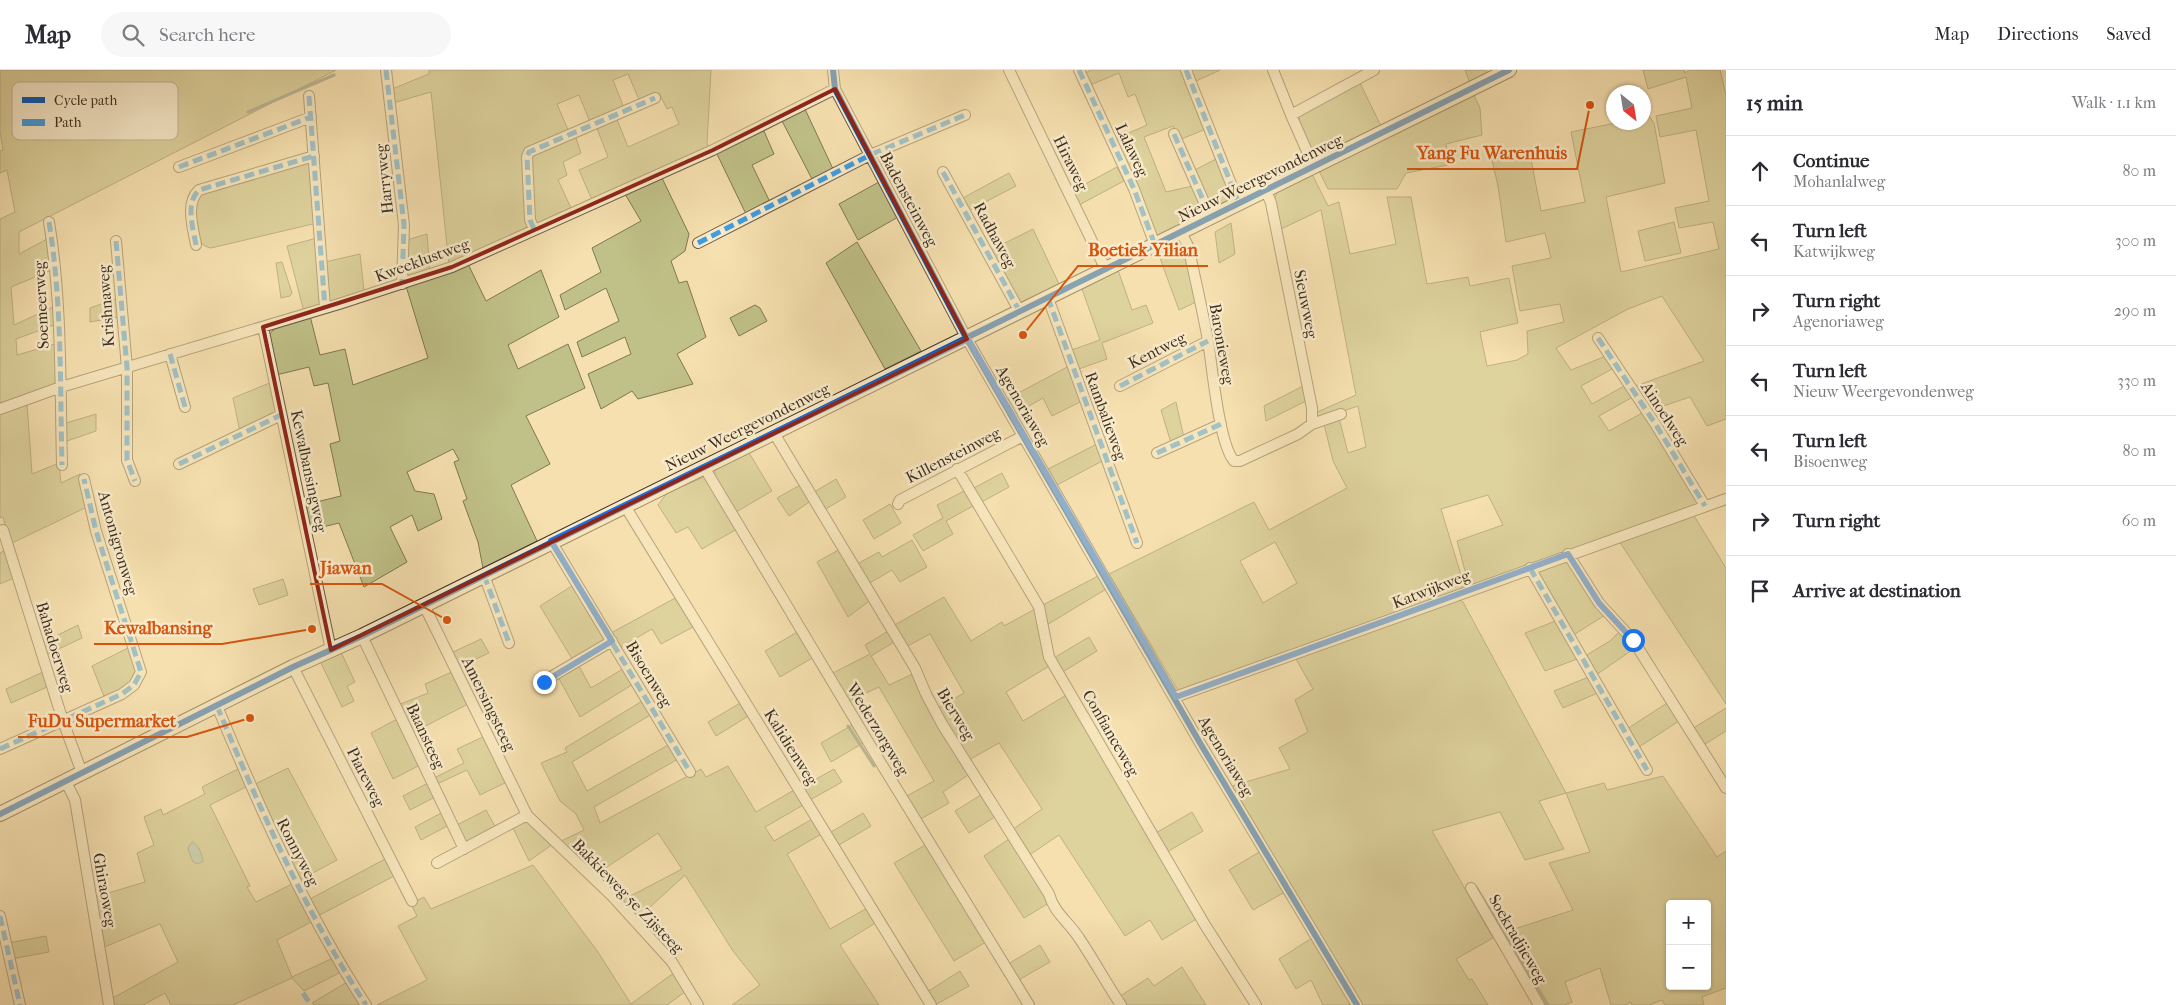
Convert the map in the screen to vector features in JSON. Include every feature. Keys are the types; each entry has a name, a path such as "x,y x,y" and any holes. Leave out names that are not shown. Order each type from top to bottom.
{"street":[{"name":"Harryweg","path":"386,70 404,225 402,284"},
{"name":"Badensteinweg","path":"833,70 836,89 968,339"},
{"name":"Hiraweg","path":"1009,70 1106,270"},
{"name":"Lalaweg","path":"1079,70 1134,189 1155,245"},
{"path":"1186,70 1239,204"},
{"path":"1273,70 1314,167"},
{"path":"1291,114 1355,75 1374,70"},
{"name":"Nieuw Weergevondenweg","path":"0,814 293,666 424,606 551,541 968,339 1509,70"},
{"name":"Kweeklustweg","path":"0,409 61,387 325,308 452,267 713,150 836,89"},
{"path":"309,96 325,308"},
{"path":"534,229 530,220 529,152 655,98"},
{"path":"698,243 870,155 965,115"},
{"path":"179,167 311,118"},
{"path":"1174,134 1211,218"},
{"path":"196,245 191,205 194,194 199,190 314,156"},
{"name":"Radhaweg","path":"943,172 1020,312"},
{"name":"Sieuwweg","path":"1266,191 1271,203 1310,399 1312,424"},
{"name":"Soemeerweg","path":"49,222 53,247 61,387 62,465"},
{"name":"Baronieweg","path":"1181,232 1188,246 1208,341 1221,424 1230,456 1234,460 1240,461 1298,434 1312,424"},
{"name":"Krishnaweg","path":"116,241 127,368 127,460 135,481"},
{"name":"Rambalieweg","path":"1048,298 1137,543"},
{"name":"Kewalbansingweg","path":"262,327 331,650"},
{"name":"Ainoelweg","path":"1598,338 1656,425 1705,506"},
{"name":"Agenoriaweg","path":"968,339 1176,697 1200,743 1357,1005"},
{"name":"Kentweg","path":"1120,386 1208,341"},
{"path":"170,354 185,407"},
{"path":"1312,424 1341,414"},
{"path":"179,464 281,415"},
{"path":"1157,453 1221,424"},
{"name":"Bierweg","path":"774,433 915,668 942,724 1049,894 1051,902 1062,919 1070,924 1121,1005"},
{"name":"Killensteinweg","path":"898,504 900,500 1023,436"},
{"name":"Wederzorgweg","path":"704,467 879,760 1029,1005"},
{"name":"Confianceweg","path":"957,469 1038,607 1049,657 1201,917 1256,1005"},
{"name":"Antonigronweg","path":"63,722 122,694 134,685 141,672 96,531 84,479"},
{"name":"Katwijkweg","path":"1176,697 1411,613 1568,554 1726,499"},
{"name":"Kalidienweg","path":"625,506 931,1005"},
{"name":"Bahadoerweg","path":"2,530 63,722 82,773"},
{"name":"Bisoenweg","path":"551,541 690,772"},
{"path":"1568,554 1599,603 1633,640 1726,788"},
{"path":"1530,568 1647,770"},
{"path":"484,575 508,643"},
{"name":"Amersingsteeg","path":"424,606 527,815"},
{"name":"Baansteeg","path":"362,636 464,849"},
{"path":"544,682 612,641"},
{"name":"Piareweg","path":"293,666 412,901"},
{"name":"Ronnyweg","path":"217,706 254,795 291,871 326,940 366,1005"},
{"path":"0,749 63,722"},
{"name":"Ghiraoweg","path":"66,782 75,800 109,1005"},
{"path":"437,863 527,815"},
{"name":"Bakkieweg 5e Zijsteeg","path":"527,815 612,896 672,962 698,1005"},
{"name":"Soekradjieweg","path":"1471,888 1539,1005"},
{"path":"0,916 20,1005"}],"highlighted area":[{"path":"835,89 967,339 331,650 263,327 452,267 713,150"}],"green space":[{"path":"0,70 336,70 19,232 19,254 47,239 52,270 11,287 14,325 53,307 54,325 16,339 17,355 55,344 58,383 0,406 0,219 15,212 7,170 0,173 0,151 3,150 0,132"},
{"path":"429,70 711,70 707,143 709,149 592,200 579,170 608,157 596,126 616,117 628,147 679,124 672,107 667,109 659,93 640,102 628,74 613,80 624,108 590,122 579,95 557,104 569,132 533,146 527,229 449,265 431,92 393,103 392,89 429,74"},
{"path":"1091,70 1183,70 1206,129 1179,140 1173,126 1144,137 1166,192 1192,186 1204,211 1202,215 1155,238 1113,140 1147,125 1135,94 1128,97 1119,73 1088,86 1083,74"},
{"path":"1190,70 1220,70 1194,82"},
{"path":"1465,70 1486,70 1488,74 1470,83"},
{"path":"1643,70 1684,70 1685,73 1690,70 1720,70 1726,95 1726,419 1707,426 1690,397 1649,411 1633,387 1704,361 1662,296 1628,309 1556,348 1571,370 1606,356 1614,368 1581,386 1592,404 1626,385 1633,397 1599,416 1609,431 1644,412 1698,502 1697,504 1474,585 1468,582 1457,541 1503,525 1488,495 1441,509 1464,585 1460,589 1179,692 1109,574 1254,502 1269,530 1347,488 1333,461 1324,424 1339,418 1348,453 1366,447 1358,406 1317,420 1315,413 1356,395 1321,210 1279,230 1274,202 1277,191 1312,174 1328,206 1339,202 1350,254 1396,244 1387,197 1411,197 1427,284 1468,277 1470,286 1509,278 1518,323 1480,332 1487,366 1517,360 1528,354 1527,331 1564,322 1560,304 1520,311 1512,266 1551,258 1545,233 1506,242 1498,186 1491,156 1529,149 1541,211 1585,202 1571,132 1606,125 1606,130 1651,130 1651,119 1654,123 1665,183 1606,197 1621,272 1719,249 1713,222 1679,228 1675,208 1709,201 1696,130 1660,137 1656,116 1692,108 1686,77 1651,88 1651,85 1647,85","holes":["1275,542 1297,583 1263,603 1240,561"]},
{"path":"1359,81 1382,128 1317,158 1313,155 1299,122 1299,115"},
{"path":"1474,95 1480,108 1482,135 1446,144 1448,165 1406,173 1397,189 1328,189 1319,171"},
{"path":"804,107 834,171 813,181 781,119"},
{"path":"763,129 774,154 752,165 770,202 746,214 716,152"},
{"path":"575,135 581,153 563,162 567,175 558,180 571,208 534,226 529,159 533,151"},
{"path":"1216,159 1233,201 1211,211 1193,171"},
{"path":"307,162 311,163 317,223 211,248 204,246 200,241 196,226 196,210 199,195"},
{"path":"1117,167 1124,181 1079,205 1072,191"},
{"path":"1009,173 1016,186 968,211 961,199"},
{"path":"662,178 689,234 685,251 671,261 679,283 687,281 706,337 677,354 693,384 638,399 632,391 601,409 588,374 631,354 625,337 582,357 577,342 619,321 606,288 565,310 560,295 601,272 592,248 641,221 625,194"},
{"path":"879,182 898,217 858,240 839,204"},
{"path":"1674,222 1681,253 1645,261 1638,231"},
{"path":"1231,223 1235,254 1219,263 1215,232"},
{"path":"1033,229 1060,286 1021,306 989,251"},
{"path":"427,234 430,272 410,277 406,274 407,240"},
{"path":"317,238 320,305 304,312 287,246"},
{"path":"1175,241 1179,241 1184,246 1196,302 1179,310 1157,250"},
{"path":"857,242 921,351 885,369 826,263"},
{"path":"360,254 364,291 331,301 328,298 325,262"},
{"path":"282,262 292,293 290,296 281,298 276,263"},
{"path":"468,264 486,301 541,270 559,317 508,345 518,369 568,344 585,388 526,416 550,464 511,485 537,541 483,568 478,542 463,501 467,499 454,462 459,460 453,449 407,472 415,491 434,494 442,519 418,531 412,515 390,527 407,562 364,587 339,523 310,530 304,505 341,496 330,444 340,441 328,383 314,386 309,367 276,375 268,336 275,328 310,316 320,355 345,349 353,385 428,358 406,286"},
{"path":"1118,270 1132,310 1146,305 1153,323 1102,343 1107,359 1076,370 1069,351 1100,340 1082,289"},
{"path":"118,298 119,317 90,322 90,308"},
{"path":"755,305 760,308 767,321 739,336 730,318"},
{"path":"1069,366 1082,401 1052,416 1043,398 1015,414 1007,399"},
{"path":"272,382 279,411 240,432 233,398"},
{"path":"1305,385 1308,400 1266,421 1264,406"},
{"path":"1176,402 1184,438 1171,443 1161,410"},
{"path":"27,403 32,474 59,463 61,483 80,474 87,507 10,544 3,517 0,518 0,412"},
{"path":"96,414 96,431 64,442 63,424"},
{"path":"1097,444 1104,460 1057,485 1048,469"},
{"path":"748,451 772,491 736,512 715,477 715,469"},
{"path":"1002,473 1009,487 980,503 972,489"},
{"path":"704,477 707,478 737,529 702,549 688,527 676,533 658,505 667,493"},
{"path":"836,479 846,497 824,510 814,492"},
{"path":"802,484 812,500 789,516 777,498"},
{"path":"964,491 973,506 946,521 953,534 923,551 913,535 943,518 937,505"},
{"path":"890,504 901,523 874,539 863,520"},
{"path":"1693,514 1726,568 1726,704 1619,541"},
{"path":"912,540 927,567 900,582 892,570 868,584 857,564 879,552 882,557"},
{"path":"842,548 872,599 848,617 817,562"},
{"path":"5,550 14,578 0,584 0,553"},
{"path":"1567,560 1605,615 1572,636 1535,570"},
{"path":"1100,575 1108,588 1045,626 1041,606"},
{"path":"283,579 288,595 259,605 253,589"},
{"path":"575,584 607,641 574,662 540,606"},
{"path":"677,597 695,626 661,644 652,629 619,648 611,633"},
{"path":"944,597 971,641 1002,622 1004,626 1035,609 1051,665 1006,692 1023,721 1068,694 1198,918 1162,940 1150,920 1125,936 1059,835 1028,856 1012,830 1042,809 999,743 969,760 936,709 964,693 930,634 906,647 893,626"},
{"path":"1458,599 1463,602 1566,793 1539,801 1564,849 1525,860 1500,812 1432,831 1493,938 1456,959 1469,980 1472,979 1488,1005 1361,1005 1232,786 1290,769 1279,748 1308,732 1295,700 1313,689 1296,659"},
{"path":"1558,620 1580,658 1545,671 1525,633"},
{"path":"78,625 82,638 46,655 42,643"},
{"path":"890,630 896,641 871,656 889,685 915,673 971,773 943,792 949,803 919,820 905,797 934,781 879,687 847,702 831,674 870,654 865,645"},
{"path":"1621,630 1635,648 1596,675 1585,656 1610,641"},
{"path":"799,631 814,657 780,677 765,651"},
{"path":"1089,637 1097,651 1061,673 1052,659"},
{"path":"481,639 489,653 458,667 451,653"},
{"path":"130,647 136,671 128,685 105,699 92,666"},
{"path":"341,652 355,682 347,686 354,701 342,707 320,661"},
{"path":"578,664 591,688 626,667 635,683 580,717 558,677"},
{"path":"454,671 470,703 412,733 398,705 428,693 425,684"},
{"path":"43,672 47,687 11,703 6,689"},
{"path":"1591,676 1600,692 1563,708 1554,691"},
{"path":"644,700 652,714 572,762 587,791 670,744 678,759 594,807 600,823 701,769 706,777 728,766 756,812 796,789 805,804 765,827 774,841 814,818 823,833 787,854 830,929 869,907 877,922 840,945 879,1005 732,1005 760,985 733,951 685,875 637,919 621,901 682,869 658,833 595,875 559,842 584,830 576,814 560,801 541,763 567,752 565,748"},
{"path":"742,702 750,715 716,736 708,722"},
{"path":"1667,703 1679,721 1639,747 1627,729"},
{"path":"1726,708 1726,731 1702,746 1692,729"},
{"path":"399,718 420,765 393,779 371,733"},
{"path":"854,724 865,742 831,762 821,743"},
{"path":"485,736 507,782 480,795 467,770 435,785 432,779 464,763 457,749"},
{"path":"240,768 248,786 210,805 250,886 247,887 256,902 294,883 313,921 277,940 292,977 333,958 341,972 304,991 292,978 233,1005 171,1005 165,993 143,1005 112,1005 111,999 178,962 160,924 102,948 95,897 145,882 137,853 154,845 144,817 161,809 163,815 205,794 202,787"},
{"path":"288,768 337,860 298,881 253,785"},
{"path":"834,769 842,782 810,800 802,787"},
{"path":"1663,776 1717,857 1726,851 1726,988 1702,997 1704,1005 1665,1005 1662,1000 1649,1005 1632,1005 1631,1002 1625,1005 1611,1005 1600,968 1565,982 1572,1002 1564,1005 1541,1005 1499,934 1573,910 1549,863 1590,852 1566,793 1604,783 1607,790"},
{"path":"428,783 435,797 410,810 403,796"},
{"path":"984,793 998,815 969,833 955,811"},
{"path":"486,810 496,828 466,842 455,826"},
{"path":"443,812 449,825 421,840 415,827"},
{"path":"1192,812 1203,831 1167,852 1156,833"},
{"path":"863,813 871,826 839,845 831,832"},
{"path":"525,819 553,844 529,861 512,826"},
{"path":"1012,837 1049,903 1024,918 984,856"},
{"path":"927,844 986,942 954,961 894,863"},
{"path":"1261,851 1285,892 1253,910 1229,870"},
{"path":"387,858 396,875 318,916 310,899"},
{"path":"533,865 598,952 631,1004 675,972 686,991 667,1005 377,1005 427,980 398,926 417,916 411,904 424,897 431,909"},
{"path":"46,936 49,952 11,959 8,943"},
{"path":"1312,938 1352,1005 1323,1005 1311,980 1296,989 1279,959"},
{"path":"1040,945 1050,962 1017,981 1008,964"},
{"path":"1182,967 1206,1005 1124,1005 1119,997 1148,978 1154,986"},
{"path":"960,971 969,986 935,1005 927,992"},
{"path":"347,982 360,1003 356,1005 314,1005 312,1003"}],"shaded area":[{"path":"193,842 199,848 203,858 203,861 198,864 193,862 188,849"}],"waterway":[{"path":"248,112 334,75"},
{"path":"848,726 874,766"},
{"path":"1476,887 1548,1005"}],"marked path":[{"path":"386,70 404,225 402,284"},
{"path":"1079,70 1134,189 1155,245"},
{"path":"1186,70 1239,204"},
{"path":"309,96 325,308"},
{"path":"534,229 530,220 527,157 529,152 655,98"},
{"path":"698,243 870,155 965,115"},
{"path":"179,167 311,117"},
{"path":"1174,134 1211,218"},
{"path":"196,245 191,209 192,202 199,190 314,156"},
{"path":"943,172 1020,312"},
{"path":"49,222 58,313 62,465"},
{"path":"116,241 127,368 127,460 135,481"},
{"path":"1048,298 1137,543"},
{"path":"1598,338 1656,425 1705,506"},
{"path":"1120,386 1208,341"},
{"path":"170,354 185,407"},
{"path":"179,464 281,415"},
{"path":"1157,453 1221,424"},
{"path":"0,749 122,694 134,685 141,672 96,531 84,479"},
{"path":"551,541 690,772"},
{"path":"1530,568 1647,770"},
{"path":"484,575 509,643"},
{"path":"544,681 612,641"},
{"path":"217,706 267,821 303,896 366,1005"},
{"path":"0,916 20,1005"},
{"path":"303,993 311,1005"}],"cycle path":[{"path":"833,70 835,89 967,339 1200,743 1357,1005"},
{"path":"0,814 293,667 362,636 1509,70"}],"place":[{"name":"Yang Fu Warenhuis","path":"1590,105"},
{"name":"Boetiek Yilian","path":"1023,335"},
{"name":"Jiawan","path":"447,620"},
{"name":"Kewalbansing","path":"312,629"},
{"name":"FuDu Supermarket","path":"250,718"}],"route":[{"path":"544,682 612,641 551,541 968,339 1176,697 1411,613 1568,554 1599,603 1633,640"}]}
